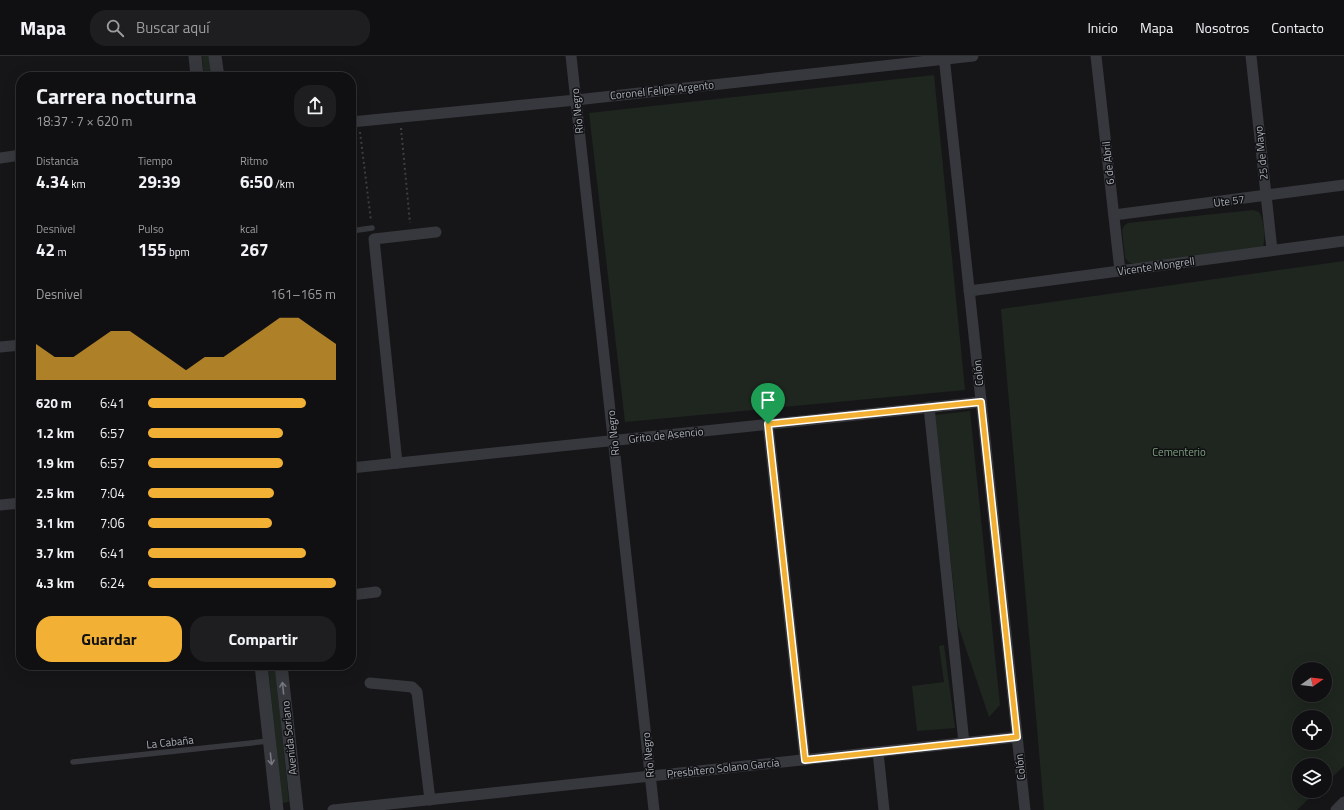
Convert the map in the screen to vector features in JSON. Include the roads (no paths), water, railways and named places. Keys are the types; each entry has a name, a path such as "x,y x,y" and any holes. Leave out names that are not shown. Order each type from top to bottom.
{"street":[{"path":"195,56 197,72"},
{"path":"215,56 217,72"},
{"name":"Río Negro","path":"571,56 654,810"},
{"name":"Coronel Felipe Argento","path":"356,121 576,100 972,56"},
{"name":"6 de Abril","path":"1096,56 1120,271"},
{"name":"25 de Mayo","path":"1251,56 1272,250"},
{"name":"Colón","path":"944,58 1025,810"},
{"path":"0,158 16,156"},
{"name":"Ute 57","path":"1114,215 1344,185"},
{"path":"398,463 374,239 436,232"},
{"name":"Vicente Mongrell","path":"969,291 1344,241"},
{"path":"0,347 16,345"},
{"name":"Grito de Asencio","path":"356,467 981,402"},
{"path":"929,407 964,743"},
{"path":"768,424 805,760"},
{"path":"0,506 16,504"},
{"path":"356,594 376,592"},
{"name":"Avenida Soriano","path":"262,670 276,810"},
{"name":"Avenida Soriano","path":"282,670 297,810"},
{"path":"370,683 412,688 417,692 430,800"},
{"name":"Presbítero Solano García","path":"333,810 1017,737"},
{"path":"878,752 884,810"},
{"path":"1336,810 1344,802"}],"lane":[{"path":"356,230 372,228"},
{"name":"La Cabaña","path":"73,762 269,741"}],"park label":[{"name":"Cementerio","path":"1179,452"}]}
